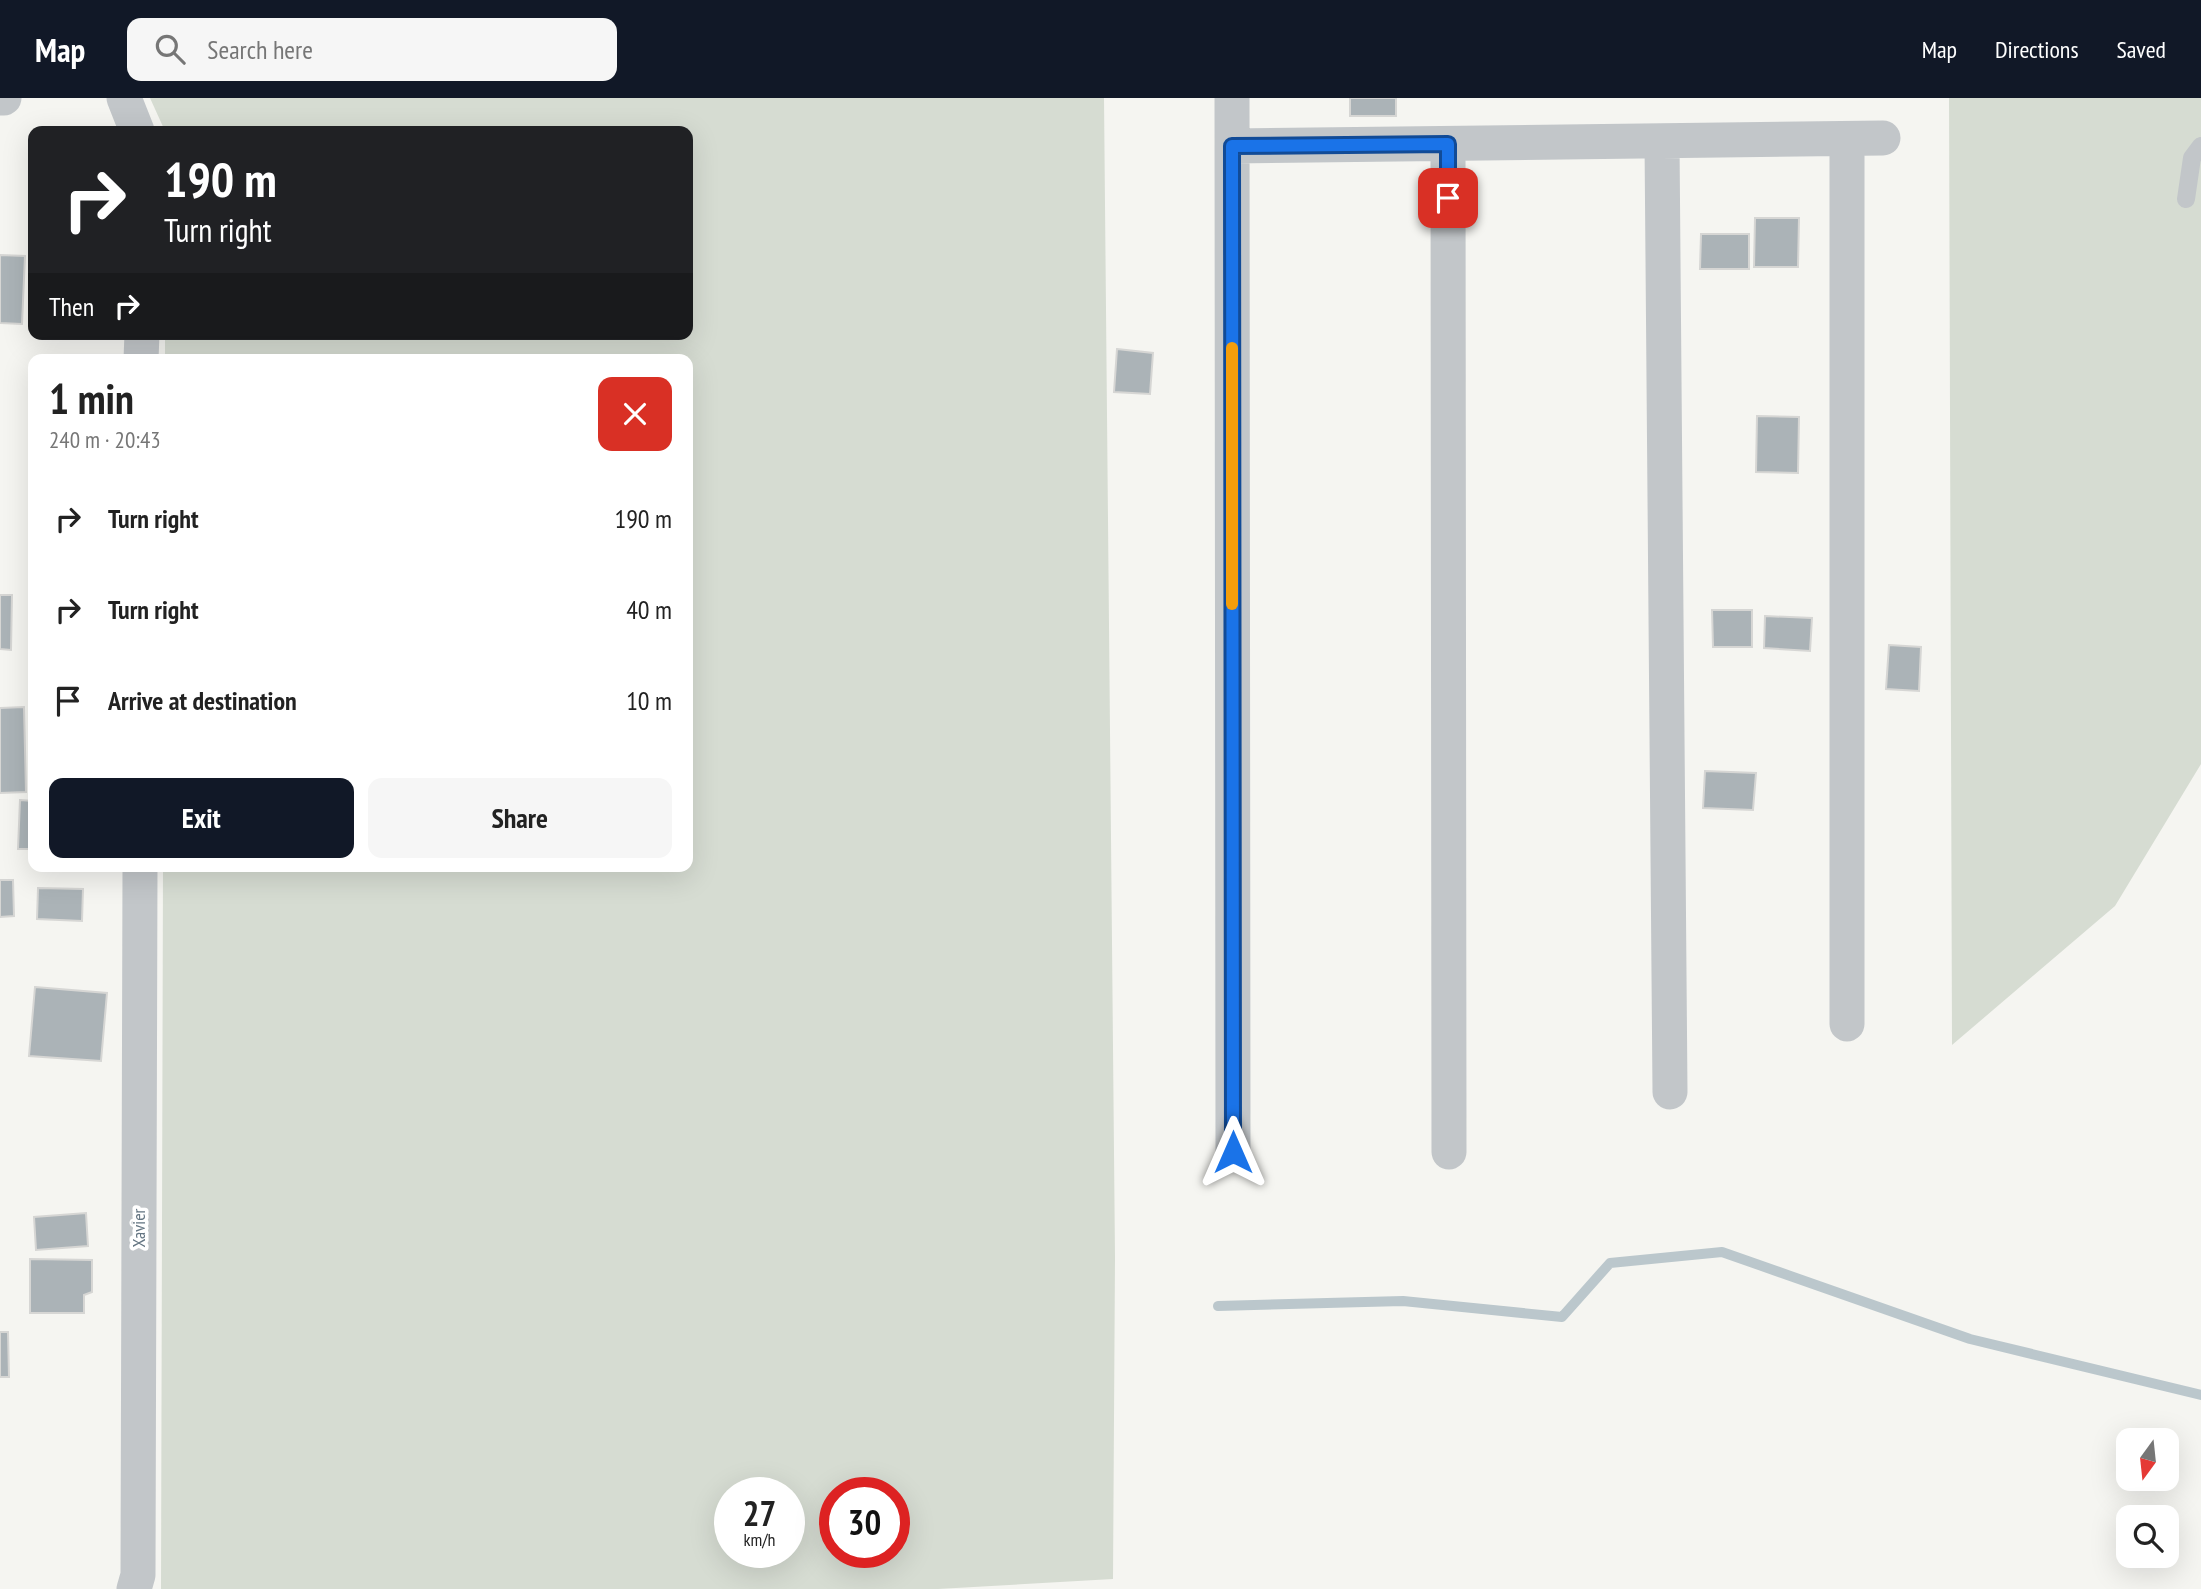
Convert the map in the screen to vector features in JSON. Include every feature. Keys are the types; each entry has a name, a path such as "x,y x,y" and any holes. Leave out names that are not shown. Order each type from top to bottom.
{"street":[{"path":"124,98 135,126"},
{"path":"1231,98 1233,1152"},
{"path":"1232,146 1883,138"},
{"path":"1847,139 1847,1024"},
{"path":"1662,141 1670,1092"},
{"path":"1448,144 1449,1152"},
{"name":"Xavier","path":"134,1589 138,1575 140,872"}],"lane":[{"path":"2186,199 2192,158 2201,146"}],"shaded area":[{"path":"150,98 1104,98 1115,1258 1113,1579 938,1589 161,1589 163,872 693,872 693,354 165,354 165,340 693,340 693,126 163,126"},
{"path":"1949,98 2201,98 2201,764 2115,906 1952,1045"}],"building":[{"path":"1350,98 1396,98 1396,116 1350,116"},
{"path":"1755,218 1799,218 1798,267 1754,267"},
{"path":"1701,234 1749,234 1749,269 1700,269"},
{"path":"0,255 25,256 22,324 0,323"},
{"path":"1117,349 1153,353 1150,394 1114,392"},
{"path":"1757,416 1799,417 1798,473 1756,472"},
{"path":"0,595 12,595 11,650 0,649"},
{"path":"1712,610 1752,610 1752,647 1713,647"},
{"path":"1765,616 1812,618 1810,651 1764,648"},
{"path":"1889,645 1921,647 1919,691 1886,689"},
{"path":"24,707 26,792 0,793 0,708"},
{"path":"1705,771 1756,773 1753,810 1703,808"},
{"path":"20,800 28,801 28,849 18,849"},
{"path":"0,880 13,880 14,916 0,917"},
{"path":"38,888 83,889 82,921 37,919"},
{"path":"35,987 107,993 101,1061 29,1056"},
{"path":"86,1213 88,1246 36,1250 34,1217"},
{"path":"30,1259 92,1260 92,1292 84,1295 84,1313 30,1313"},
{"path":"0,1332 8,1332 9,1377 0,1377"}],"waterway":[{"path":"1218,1306 1403,1301 1562,1317 1610,1263 1722,1252 1970,1339 2201,1395"}],"slow traffic":[{"path":"1232,348 1232,604"}],"route":[{"path":"1233,1152 1232,146 1448,144 1448,198"}]}
